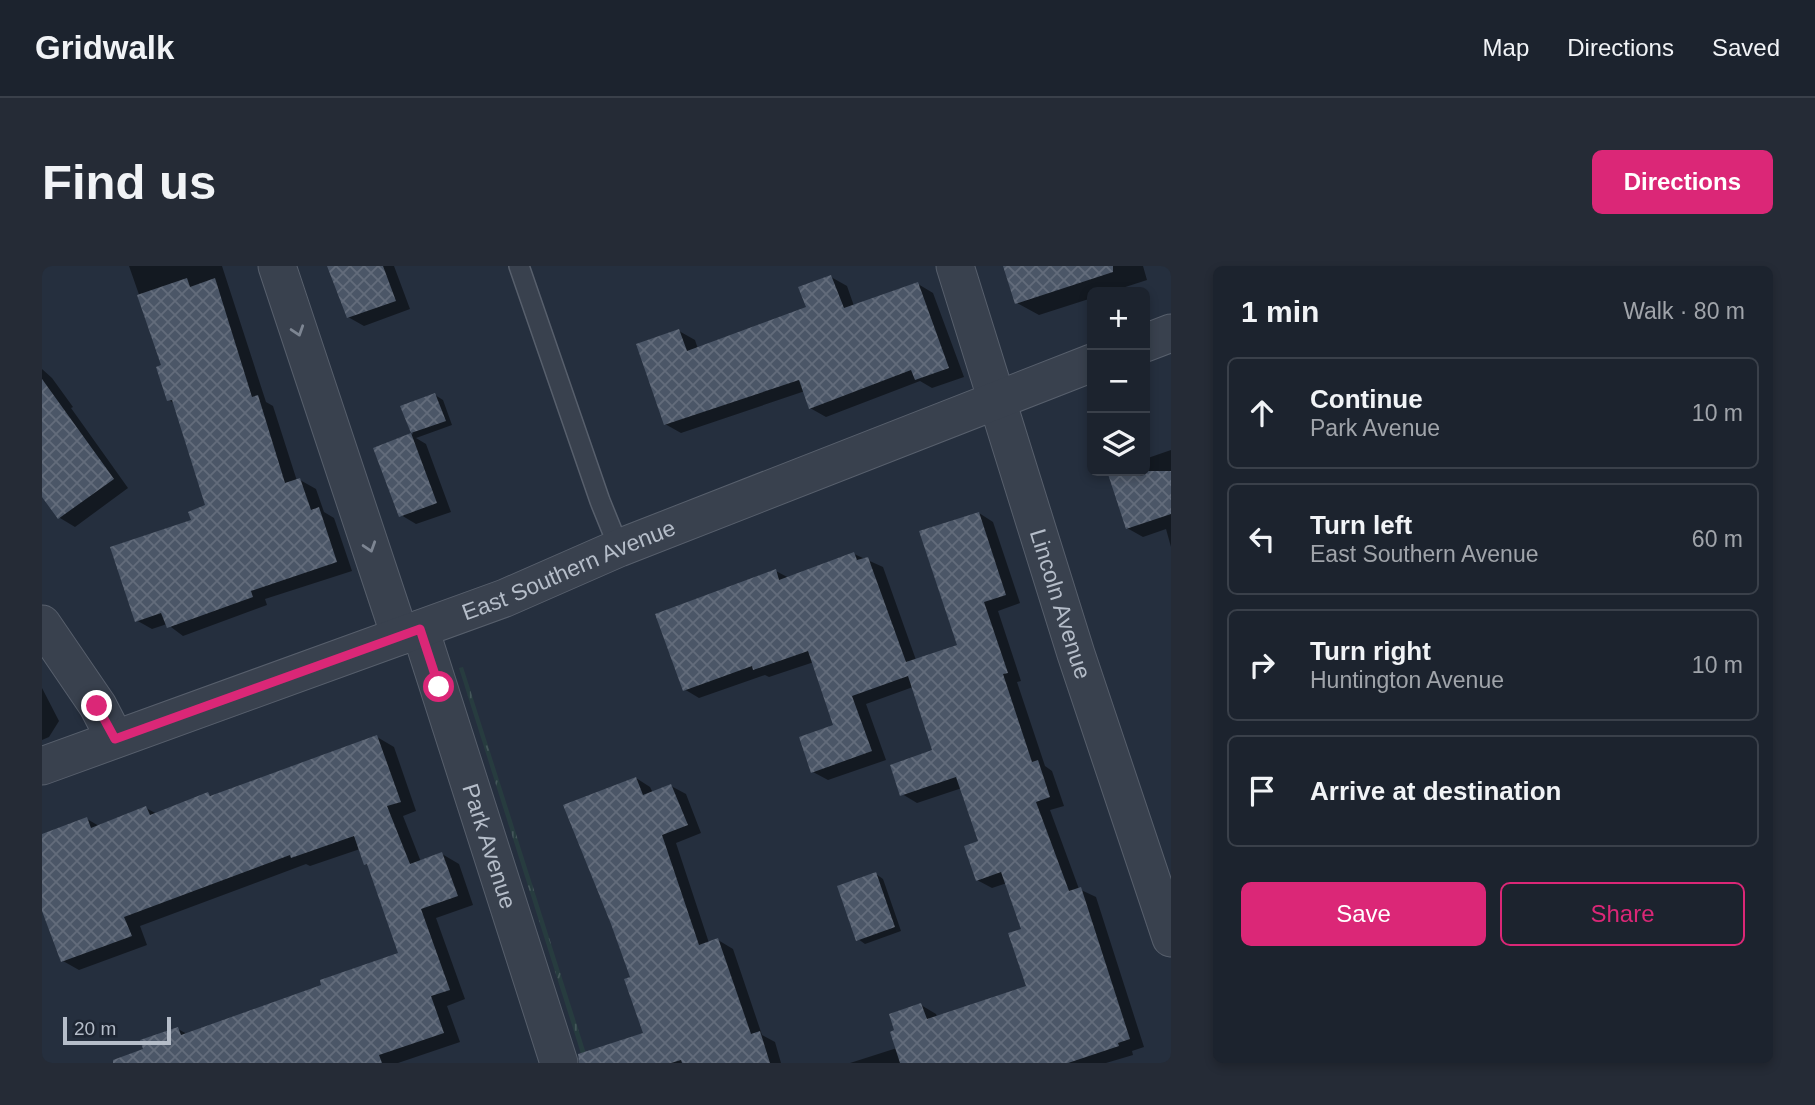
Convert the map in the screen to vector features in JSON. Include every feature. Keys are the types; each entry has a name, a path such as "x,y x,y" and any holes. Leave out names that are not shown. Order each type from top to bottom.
{"street":[{"name":"Park Avenue","path":"277,266 410,633 557,1062"},
{"name":"Lincoln Avenue","path":"955,266 1076,654 1171,938"},
{"path":"1150,341 1171,333"},
{"name":"East Southern Avenue","path":"42,766 505,597 619,548 1087,365"},
{"path":"42,624 97,706 115,739"}],"lane":[{"path":"519,266 600,501 619,548"}],"green space":[{"path":"463,667 589,1063 584,1063 459,668"}],"building":[{"path":"327,266 383,266 396,301 347,318"},
{"path":"1003,266 1113,266 1113,272 1015,304"},
{"path":"831,275 844,308 918,282 949,368 915,380 911,370 809,409 799,380 664,425 636,344 679,329 687,351 806,307 798,287"},
{"path":"187,278 190,287 215,278 252,397 258,395 285,483 300,478 311,510 319,507 337,562 251,591 253,597 167,628 161,613 135,622 110,547 191,520 188,512 205,505 172,400 167,401 156,367 161,365 137,295"},
{"path":"42,379 114,479 58,519 42,497"},
{"path":"435,393 446,421 411,433 400,406"},
{"path":"411,433 437,503 399,517 373,448"},
{"path":"1150,471 1171,471 1171,514 1126,529 1109,476 1150,476"},
{"path":"979,512 1006,595 984,602 1008,673 1003,674 1032,762 1038,760 1050,797 1036,802 1069,891 1081,887 1130,1039 1118,1043 1119,1046 1068,1063 900,1063 890,1032 894,1030 889,1014 921,1003 927,1019 1026,986 1008,933 1021,929 1001,872 976,881 964,846 978,841 956,777 900,796 890,765 932,750 908,676 852,696 872,751 811,773 799,737 833,725 808,651 753,670 752,666 683,691 655,614 776,569 779,580 854,552 857,560 868,557 906,662 957,645 919,531"},
{"path":"377,735 401,802 387,806 410,864 442,852 458,896 421,909 450,990 431,996 444,1033 379,1055 382,1063 113,1063 113,1060 143,1049 140,1040 178,1027 181,1035 321,985 320,980 398,953 367,864 364,865 354,836 291,858 290,855 124,917 132,936 61,962 42,911 42,834 87,817 91,828 146,806 150,815 208,792 210,796"},
{"path":"636,777 643,795 671,784 688,825 662,835 699,945 718,938 751,1034 760,1031 770,1063 682,1063 681,1060 671,1063 579,1063 578,1054 643,1033 624,979 630,977 563,805"},
{"path":"876,872 895,927 856,941 837,886"}],"route":[{"path":"97,706 115,739 420,629 439,687"}]}
